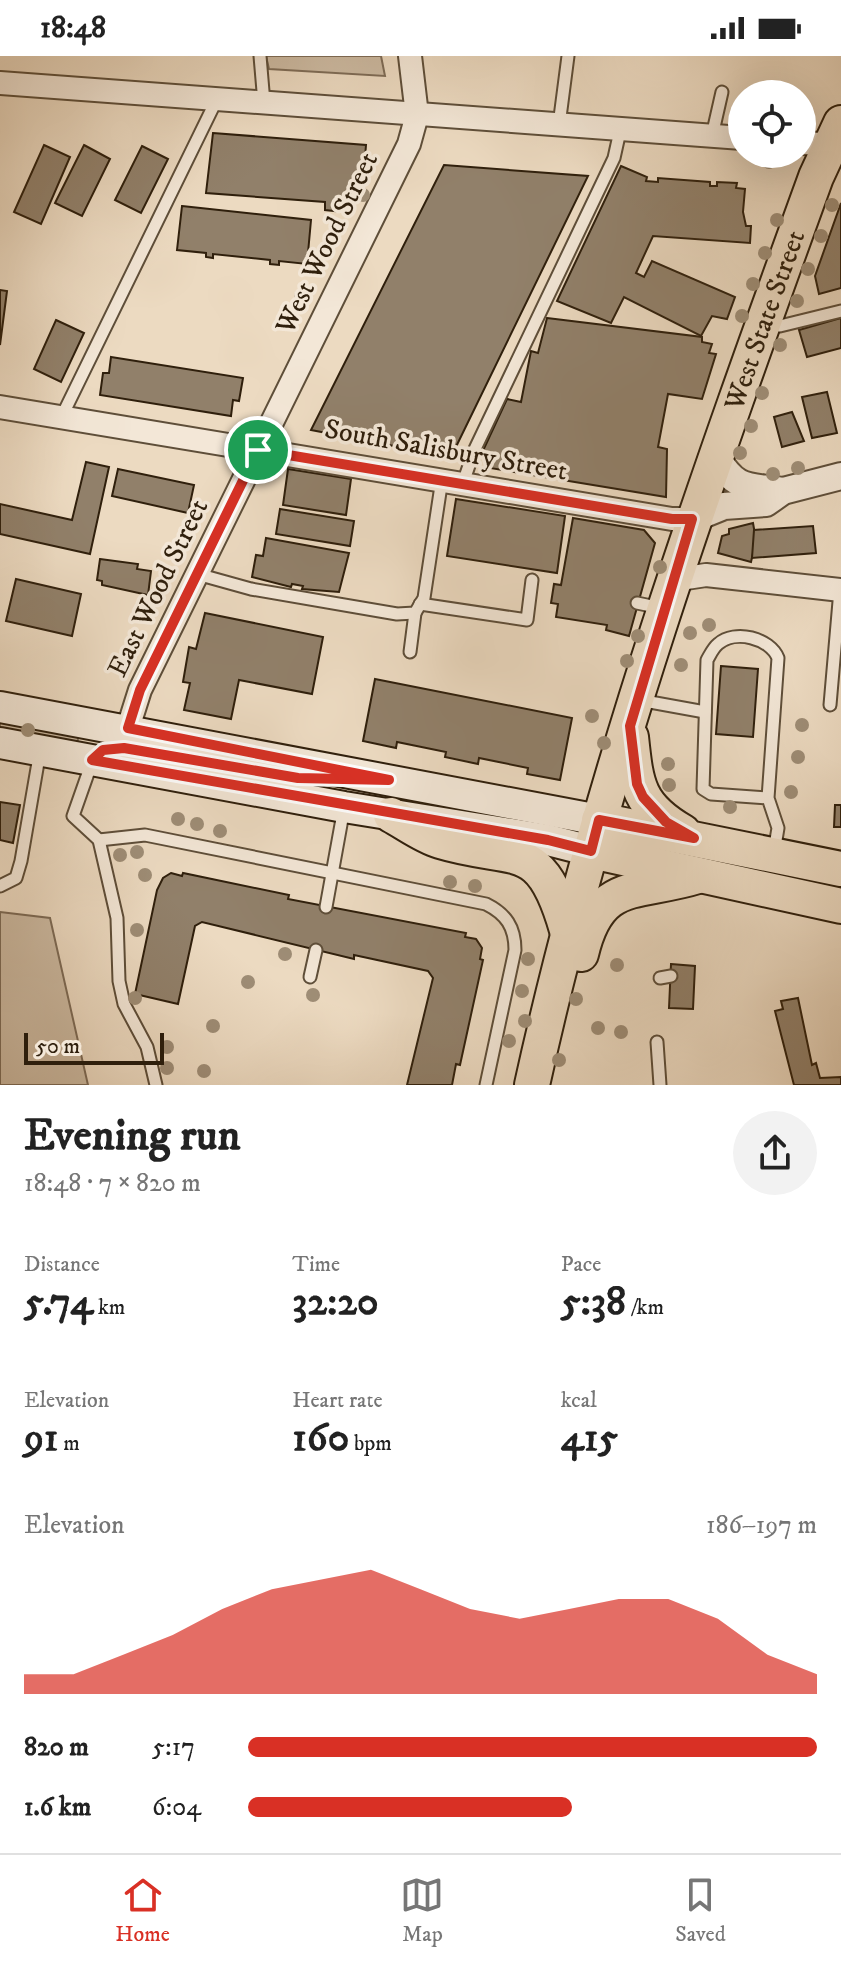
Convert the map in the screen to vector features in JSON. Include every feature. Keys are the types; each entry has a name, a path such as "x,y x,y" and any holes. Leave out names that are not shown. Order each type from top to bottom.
{"main road":[{"name":"West State Street","path":"534,1074 567,930 634,713 658,597 716,457 829,139"},
{"path":"0,707 130,719 389,780 595,836 698,876 841,906"},
{"path":"634,713 637,784 643,797 666,822 694,838"},
{"path":"0,743 344,807 548,840 595,836 694,838 841,869"},
{"path":"92,760 103,750 124,748 298,778 389,780"},
{"path":"391,815 438,841 523,857 546,876 558,897 567,930"},
{"path":"534,1074 564,1023 583,942 592,920 621,892 641,886 667,886 698,876"}],"street":[{"name":"West Wood Street","path":"258,450 409,144 417,115 410,56"},
{"path":"0,83 728,137"},
{"name":"South Salisbury Street","path":"0,407 672,519 692,519"},
{"name":"East Wood Street","path":"130,719 258,450"},
{"path":"716,457 726,474 742,486 783,491"},
{"path":"692,519 724,506 766,503 783,491 841,476"},
{"path":"658,597 706,575 840,590"}],"lane":[{"path":"260,56 264,103"},
{"path":"559,125 568,56"},
{"path":"712,136 722,92"},
{"path":"62,416 216,101"},
{"path":"410,652 418,608 452,481 474,451 614,158 620,131"},
{"path":"765,320 780,326 841,311"},
{"path":"197,574 266,592 397,614 418,608 527,620 532,580"},
{"path":"830,705 840,590"},
{"path":"768,798 711,794 703,789 707,660 716,645 728,638 763,640 774,648 778,658 768,798 778,828 774,854"},
{"path":"634,713 705,712"},
{"path":"0,886 16,878 21,861 40,750"},
{"path":"92,760 73,816 99,840 117,918 124,1004 147,1047 156,1085"},
{"path":"326,907 344,807"},
{"path":"99,840 145,835 486,904 508,920 515,950 486,1085"},
{"path":"310,977 316,950"},
{"path":"657,1042 660,1085"}],"shaded area":[{"path":"266,56 381,56 385,76 269,69"},
{"path":"0,719 79,733 77,744 0,731"},
{"path":"0,912 50,918 88,1085 0,1085"}],"building":[{"path":"213,133 366,145 364,170 343,212 325,210 325,202 206,193"},
{"path":"44,145 70,157 41,224 14,212"},
{"path":"84,145 110,159 82,216 55,203"},
{"path":"142,146 168,159 141,213 115,200"},
{"path":"444,165 588,176 451,457 311,430"},
{"path":"621,166 647,177 646,181 658,182 658,178 710,182 710,186 717,186 717,182 737,183 736,188 745,189 743,212 746,226 751,226 750,243 653,236 636,273 644,277 652,261 735,297 727,319 712,316 701,336 624,297 611,323 557,301"},
{"path":"841,203 841,288 819,294 815,276"},
{"path":"182,206 311,220 307,264 279,261 279,265 270,264 270,260 213,254 213,258 206,257 206,253 177,250"},
{"path":"0,290 7,291 0,345"},
{"path":"547,318 702,337 702,342 712,344 709,353 716,354 702,399 668,394 658,447 667,449 666,497 490,468 490,461 481,455 507,399 521,402 531,351 538,353"},
{"path":"841,318 841,348 807,357 799,330"},
{"path":"56,320 84,333 61,382 34,369"},
{"path":"111,357 243,378 239,401 233,400 231,416 100,395 103,373 109,373"},
{"path":"827,392 837,433 812,438 802,397"},
{"path":"792,412 804,441 782,447 774,417"},
{"path":"86,462 109,467 90,554 0,534 0,504 72,520"},
{"path":"118,469 194,485 188,513 112,496"},
{"path":"288,469 351,479 346,515 283,505"},
{"path":"456,499 565,516 557,573 447,556"},
{"path":"280,509 354,521 350,546 276,534"},
{"path":"573,518 644,530 655,543 629,636 606,630 607,625 556,617 558,604 551,603 554,584 561,585"},
{"path":"753,523 756,540 751,562 718,553 722,536 729,534 729,529"},
{"path":"813,526 816,553 752,558 754,530"},
{"path":"266,538 349,553 339,592 302,589 303,586 292,584 291,587 252,577 256,555 263,556"},
{"path":"100,559 138,564 137,569 151,571 148,595 102,585 102,581 97,580"},
{"path":"16,579 81,594 72,636 6,621"},
{"path":"205,613 323,637 312,694 239,680 231,719 184,710 190,683 183,682 189,647 196,649"},
{"path":"721,666 758,669 753,737 716,734"},
{"path":"375,679 572,718 560,780 527,774 528,768 479,758 478,764 445,757 446,752 397,742 396,748 363,741"},
{"path":"0,802 20,805 13,843 0,840"},
{"path":"835,805 841,805 841,827 834,827"},
{"path":"171,873 466,933 465,937 476,939 482,948 480,959 483,960 460,1065 456,1064 452,1085 407,1085 433,978 428,971 354,955 354,959 202,922 195,926 178,1004 135,994 157,890 163,878"},
{"path":"671,964 695,966 693,1009 669,1008"},
{"path":"798,998 812,1065 816,1063 820,1078 841,1077 841,1085 794,1085 775,1011 783,1009 781,1001"}],"route":[{"path":"258,450 672,519 692,519 630,726 637,784 643,797 666,822 694,838 599,820 591,851 548,840 344,807 92,760 112,747 298,778 389,780 128,728 140,690 258,450"}]}
